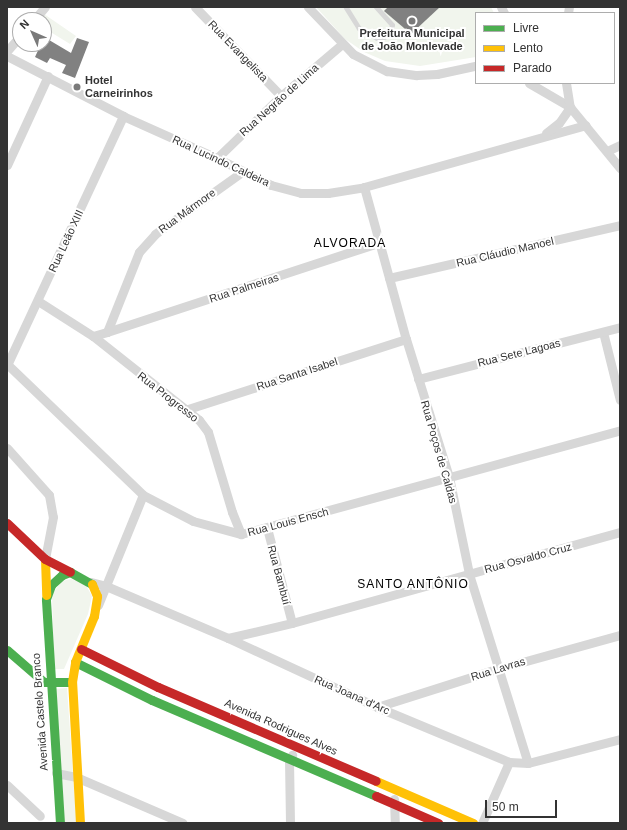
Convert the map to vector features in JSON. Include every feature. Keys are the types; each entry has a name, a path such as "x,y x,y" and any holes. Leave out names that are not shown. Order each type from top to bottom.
{"street":[{"name":"Rua Evangelista","path":"195,7 281,96"},
{"path":"308,7 342,44 362,60 394,72 437,74 475,66"},
{"name":"Rua Negrão de Lima","path":"217,158 281,96 342,44"},
{"name":"Rua Lucindo Caldeira","path":"7,56 123,116 217,158 242,172 271,185 301,193 328,193 364,187 541,136 586,125"},
{"path":"7,165 48,76"},
{"path":"534,84 570,107 620,168"},
{"path":"566,84 570,107"},
{"name":"Rua Lucindo Caldeira","path":"541,136 559,123 570,107"},
{"name":"Rua Leão XIII","path":"7,364 38,301 123,116"},
{"path":"607,151 620,145"},
{"name":"Rua Mármore","path":"107,332 139,252 155,234 242,172"},
{"name":"Rua Poços de Caldas","path":"364,187 406,339 449,477 469,574 497,669 528,763"},
{"name":"Rua Cláudio Manoel","path":"389,278 620,225"},
{"name":"Rua Palmeiras","path":"107,332 380,242"},
{"name":"Rua Progresso","path":"38,301 93,336 120,360 188,409 208,432 241,534"},
{"name":"Rua Sete Lagoas","path":"418,379 620,327"},
{"path":"93,336 107,332"},
{"path":"603,332 620,400"},
{"name":"Rua Santa Isabel","path":"188,409 406,339"},
{"name":"Rua Louis Ensch","path":"7,364 143,495 193,521 241,534 620,430"},
{"path":"7,448 50,495 53,517 45,559"},
{"path":"80,823 76,777 72,682 75,662 143,495"},
{"path":"7,523 45,559 91,582 96,596 94,616"},
{"name":"Rua Bambuí","path":"267,528 292,623"},
{"name":"Rua Osvaldo Cruz","path":"228,638 292,623 620,532"},
{"name":"Avenida Castelo Branco","path":"45,559 46,599 60,823"},
{"path":"46,599 51,585 62,575 70,572"},
{"name":"Rua Joana d'Arc","path":"91,582 106,586 228,638 377,707 509,762 528,763 620,738"},
{"name":"Rua Lavras","path":"377,707 497,669 620,635"},
{"name":"Avenida Rodrigues Alves","path":"81,649 158,687 296,748 473,823"},
{"path":"7,650 37,677 52,684 72,682"},
{"path":"75,662 152,700 289,761 392,802 438,823"},
{"path":"152,700 158,687"},
{"path":"290,823 289,761 296,748"},
{"path":"482,823 509,762"},
{"path":"56,773 76,777 183,823"},
{"path":"7,785 40,816"},
{"path":"395,823 392,802 396,790"}],"lane":[{"path":"346,7 359,28 377,38 384,37 390,33 392,25 376,7"}],"shaded area":[{"path":"316,7 491,7 494,12 475,12 475,57 420,66 385,61 364,52 345,39"},
{"path":"52,20 76,36 70,44 52,33"},
{"path":"71,579 84,582 92,596 88,614 64,669 54,669 52,594 62,581"},
{"path":"67,688 76,823 63,823 54,689"}],"building":[{"name":"Prefeitura Municipal de João Monlevade","path":"388,7 440,7 411,34 384,11"},
{"path":"77,38 89,42 75,78 62,73 66,65 50,58 47,63 35,57 37,52 52,52 52,42 71,53"}],"traffic: fast":[{"path":"60,823 46,599 51,585 62,575 70,572 92,584"},
{"path":"7,650 44,682 72,682"},
{"path":"75,662 152,700 376,796"}],"traffic: slow":[{"path":"45,559 46,595"},
{"path":"80,823 72,682 75,662 94,616 97,596 92,584"},
{"path":"376,781 473,823"}],"traffic: jam":[{"path":"7,523 45,559 70,572"},
{"path":"81,649 158,687 376,781"},
{"path":"376,796 438,823"}],"place":[{"name":"Prefeitura Municipal de João Monlevade","path":"412,21"},
{"name":"Hotel Carneirinhos","path":"77,87"}],"district":[{"name":"ALVORADA","path":"350,244"},
{"name":"SANTO ANTÔNIO","path":"413,585"}]}
